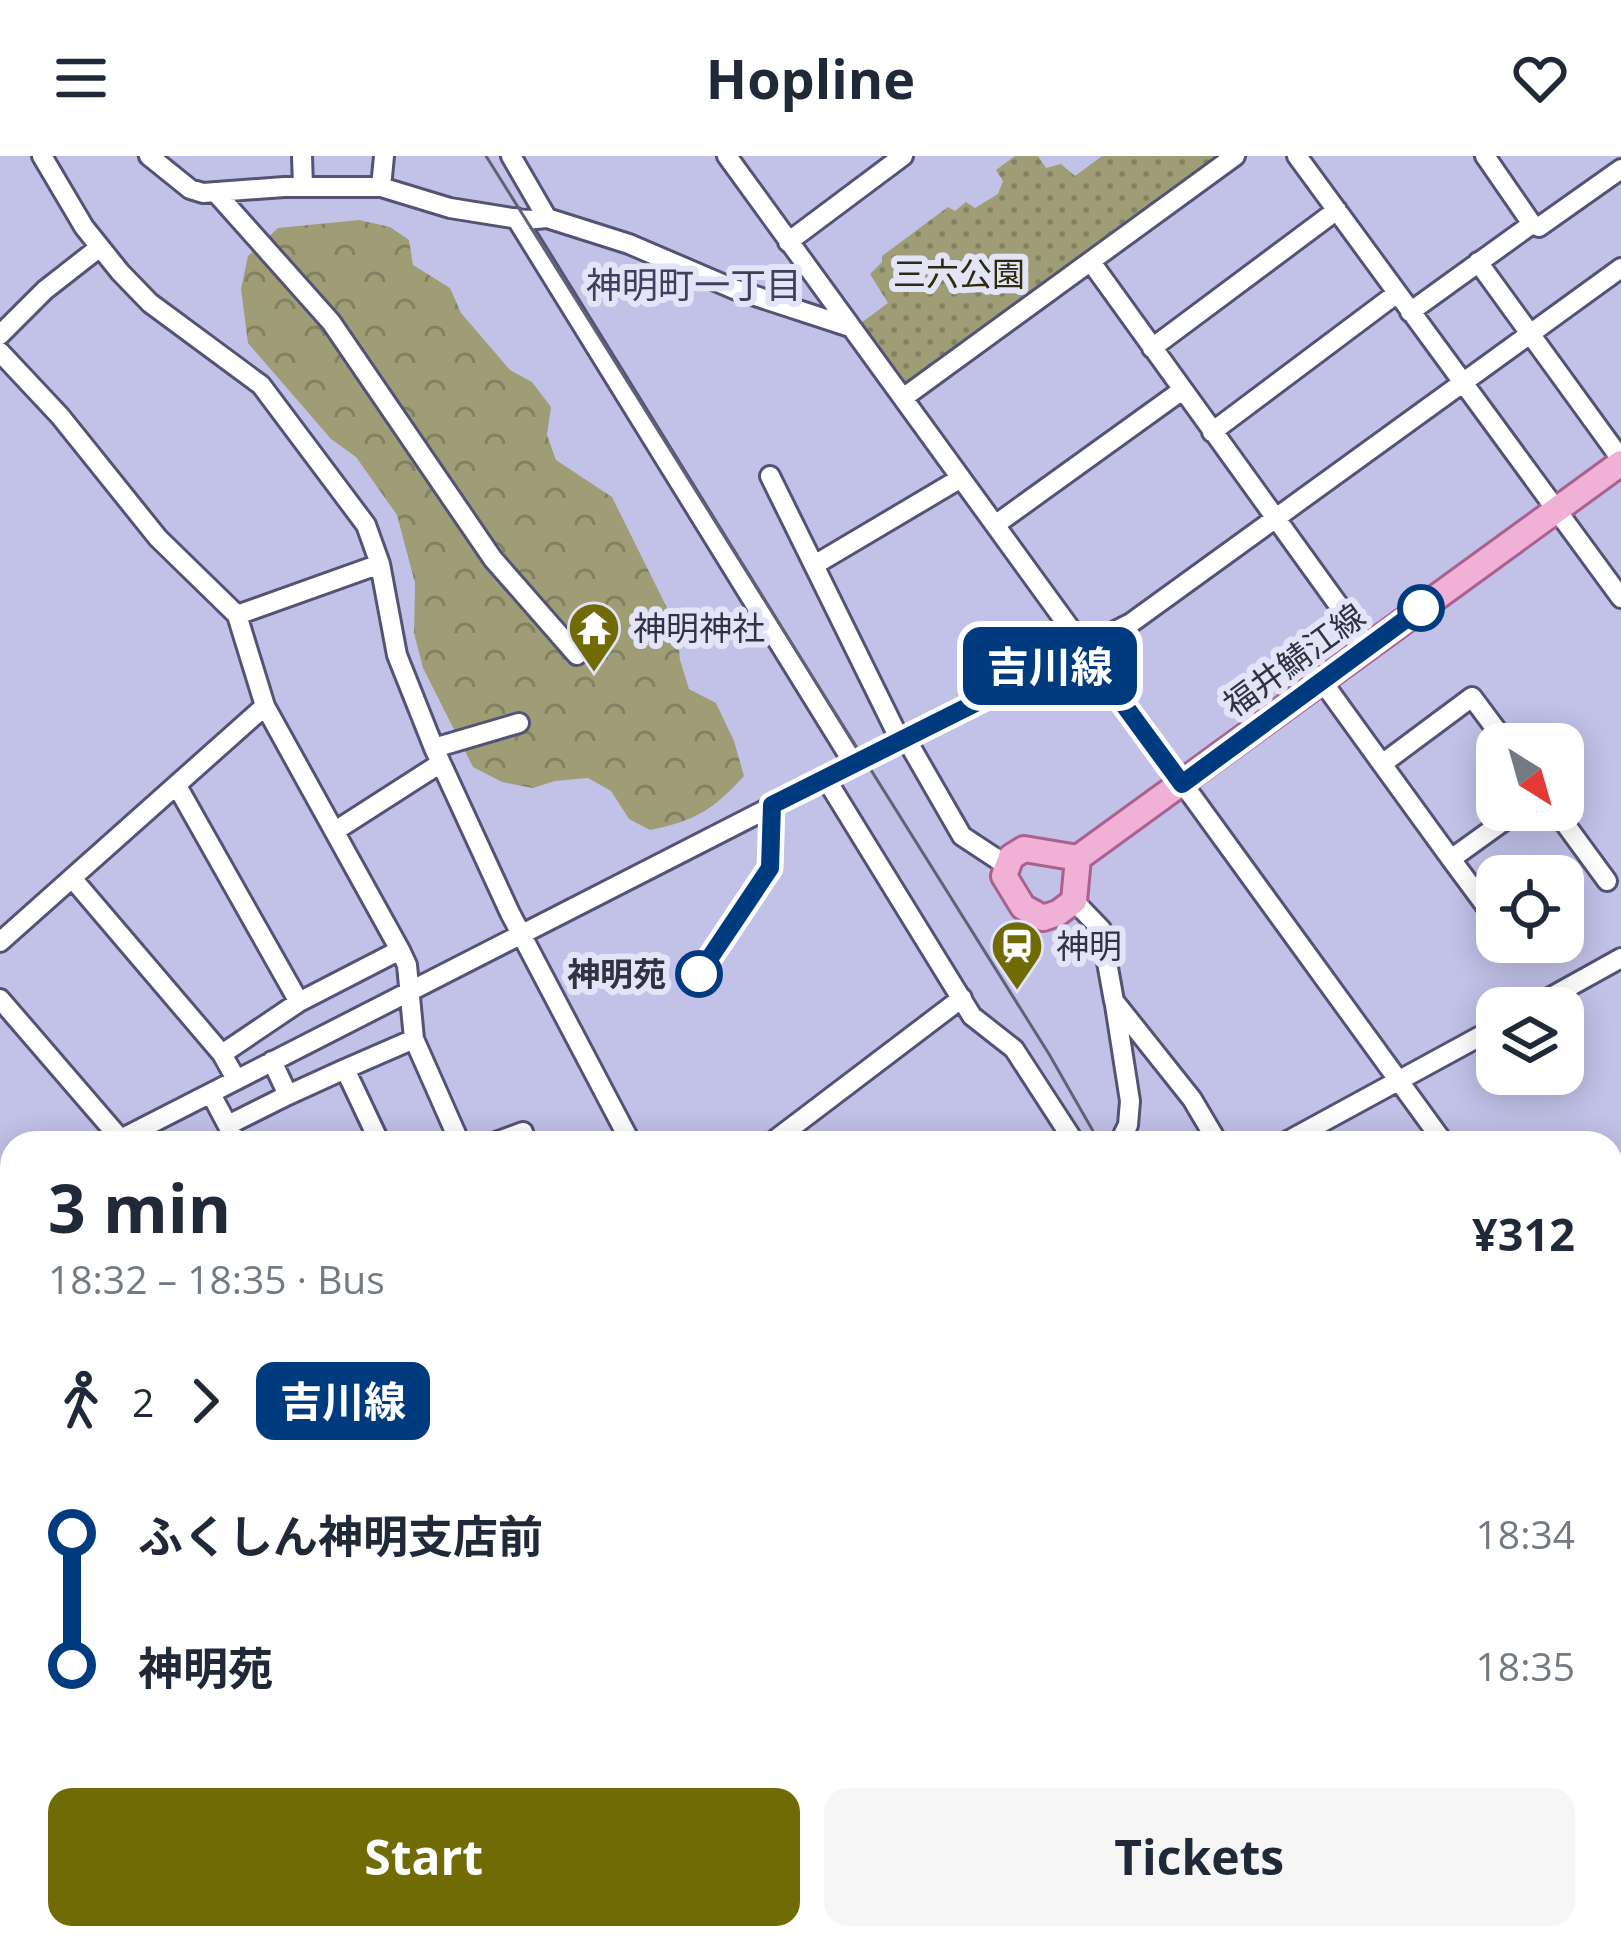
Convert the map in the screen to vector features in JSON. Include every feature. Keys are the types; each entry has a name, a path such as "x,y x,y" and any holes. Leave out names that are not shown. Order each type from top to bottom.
{"main road":[{"name":"福井鯖江線","path":"1078,859 1621,461"},
{"path":"1029,848 1078,859 1074,902 1058,914 1043,918 1030,914 1004,876 1006,865 1017,852 1029,848"}],"street":[{"path":"42,156 100,247 150,303 261,386 367,525 380,564 397,655 437,755 510,913 625,1131"},
{"path":"149,156 190,189 217,194 381,187 450,208 547,218 850,327"},
{"path":"302,156 302,187"},
{"path":"381,187 384,156"},
{"path":"512,156 547,218"},
{"path":"727,156 1435,1131"},
{"path":"788,242 903,156"},
{"path":"903,398 1234,156"},
{"path":"1297,156 1621,598"},
{"path":"1485,156 1532,224 1539,227 1619,162"},
{"path":"217,194 332,322 494,559 577,655"},
{"path":"1152,348 1337,210"},
{"path":"516,218 854,764"},
{"path":"1410,312 1532,224"},
{"path":"0,335 45,290 100,247"},
{"path":"1091,262 1368,646"},
{"path":"1478,262 1621,461"},
{"path":"140,1131 1131,622 1621,268"},
{"path":"1212,432 1396,294"},
{"path":"4,365 60,416 158,538 237,615 265,706 400,950 414,1040 455,1131"},
{"path":"995,525 1181,392"},
{"path":"770,476 903,738 962,836 1006,865"},
{"path":"815,564 961,478"},
{"path":"237,615 380,564"},
{"path":"1322,682 1476,889"},
{"path":"1382,764 1472,697 1491,723"},
{"path":"0,942 265,706"},
{"path":"335,831 437,755 519,723"},
{"path":"826,779 982,1028 1014,1048 1067,1131"},
{"path":"177,786 299,1002"},
{"path":"699,974 770,868 772,805"},
{"path":"1451,859 1490,831"},
{"path":"1571,831 1607,880"},
{"path":"72,878 222,1054 236,1079"},
{"path":"1074,902 1101,929 1130,1101 1125,1131"},
{"path":"222,1054 299,1002 400,950"},
{"path":"1569,987 1621,958"},
{"path":"0,998 8,1023 109,1131"},
{"path":"787,1131 962,998"},
{"path":"1114,1001 1192,1099 1211,1131"},
{"path":"236,1131 288,1094 414,1040"},
{"path":"1307,1131 1476,1040"},
{"path":"272,1061 288,1094"},
{"path":"345,1070 374,1131"},
{"path":"212,1094 230,1131"}],"green space":[{"name":"三六公園","path":"1015,156 1038,156 1046,168 1061,164 1075,176 1102,156 1224,156 903,389 857,326 888,303 870,274 882,256 948,207 955,211 966,202 975,208 998,194 1003,181 996,170"},
{"path":"359,220 390,227 409,240 413,265 450,288 461,313 510,370 532,382 551,407 547,435 556,460 612,497 677,628 689,689 716,703 744,776 702,812 650,830 629,819 611,791 588,778 533,788 502,782 473,767 423,668 414,633 415,583 397,515 356,457 331,439 248,343 241,289 248,256 278,228"}],"tram line":[{"path":"486,156 1093,1131"}],"bus line":[{"name":"吉川線","path":"699,974 770,868 772,805 900,740 1083,649 1182,784 1421,608"}],"place":[{"name":"神明神社","path":"594,674"},
{"name":"神明苑","path":"699,974"},
{"name":"神明","path":"1017,992"}],"district":[{"name":"神明町一丁目","path":"694,285"}]}
